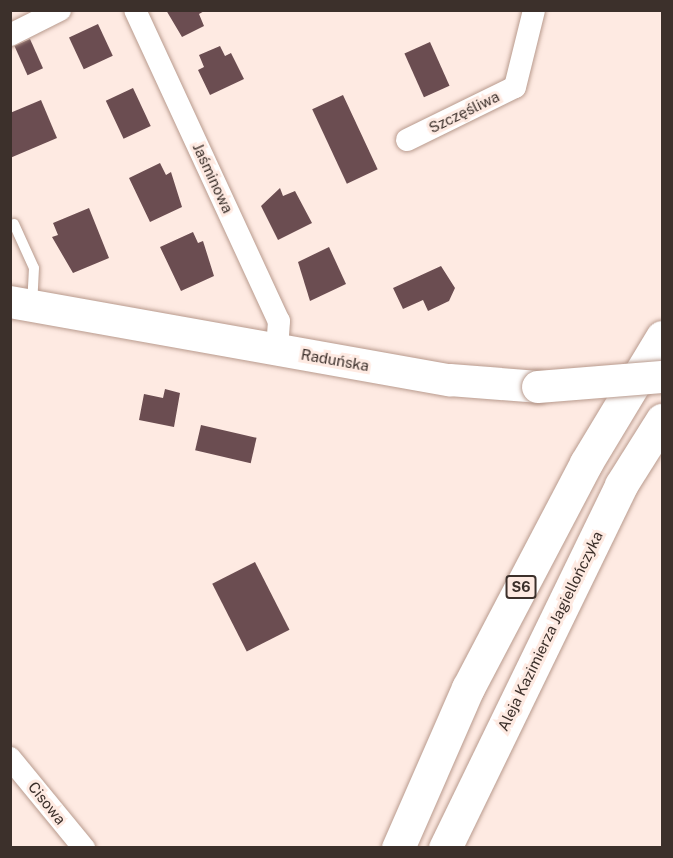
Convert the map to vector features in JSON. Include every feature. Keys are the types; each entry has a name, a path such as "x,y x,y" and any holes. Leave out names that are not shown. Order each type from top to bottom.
{"highway":[{"name":"S6","path":"398,848 468,688 586,463 663,337"},
{"name":"Aleja Kazimierza Jagiellończyka","path":"445,848 621,485 663,420"}],"street":[{"path":"10,35 60,10"},
{"name":"Jaśminowa","path":"135,10 279,321 277,349"},
{"name":"Szczęśliwa","path":"407,140 515,87 534,10"},
{"name":"Raduńska","path":"21,303 450,381 538,387 663,377"},
{"name":"Cisowa","path":"10,758 84,848"}],"lane":[{"path":"14,224 34,268 21,303"}],"building":[{"path":"166,10 206,10 199,14 204,26 182,37"},
{"path":"98,24 113,56 84,69 69,38"},
{"path":"30,39 43,68 27,75 14,46"},
{"path":"430,42 450,86 424,97 404,53"},
{"path":"220,46 225,56 231,53 244,79 210,95 198,70 204,67 199,55"},
{"path":"133,88 151,126 124,139 106,101"},
{"path":"343,95 378,169 347,184 312,109"},
{"path":"41,100 57,138 10,158 10,113"},
{"path":"160,163 166,175 171,172 182,207 150,222 129,178"},
{"path":"280,188 283,196 295,191 312,223 278,240 261,206"},
{"path":"89,208 109,258 73,273 52,237 58,235 53,223"},
{"path":"193,232 198,243 203,241 214,276 181,291 160,247"},
{"path":"329,247 346,284 310,301 298,262"},
{"path":"441,266 455,288 449,301 428,311 423,300 403,309 393,288"},
{"path":"165,389 180,393 174,427 139,420 144,394 163,398"},
{"path":"201,425 257,438 251,463 195,450"},
{"path":"255,562 290,630 247,652 212,584"}]}
